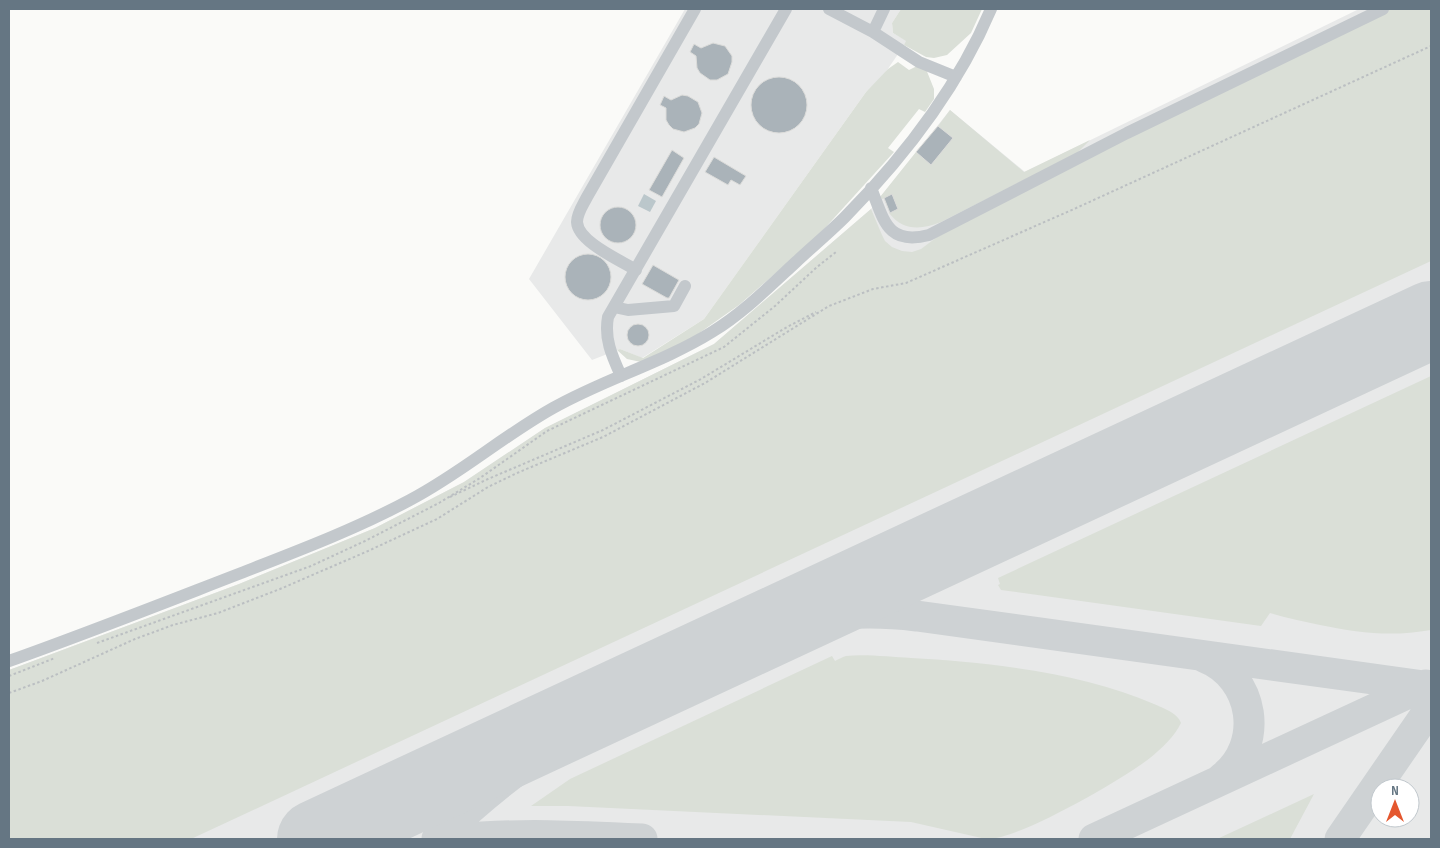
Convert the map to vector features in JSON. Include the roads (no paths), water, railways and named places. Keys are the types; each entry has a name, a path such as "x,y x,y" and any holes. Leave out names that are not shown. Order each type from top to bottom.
{"street":[{"path":"636,270 587,240 579,231 579,212 586,196 695,9"},
{"path":"621,376 611,353 606,329 608,317 786,9"},
{"path":"829,9 872,32 919,62 956,77"},
{"path":"872,32 884,9"},
{"path":"9,661 286,555 384,513 455,475 553,408 681,350 734,317 761,295 845,216 928,120 979,38 991,9"},
{"path":"871,188 890,231 908,238 929,235 1127,133 1382,9"},
{"path":"614,307 628,310 674,306 685,286"}]}
